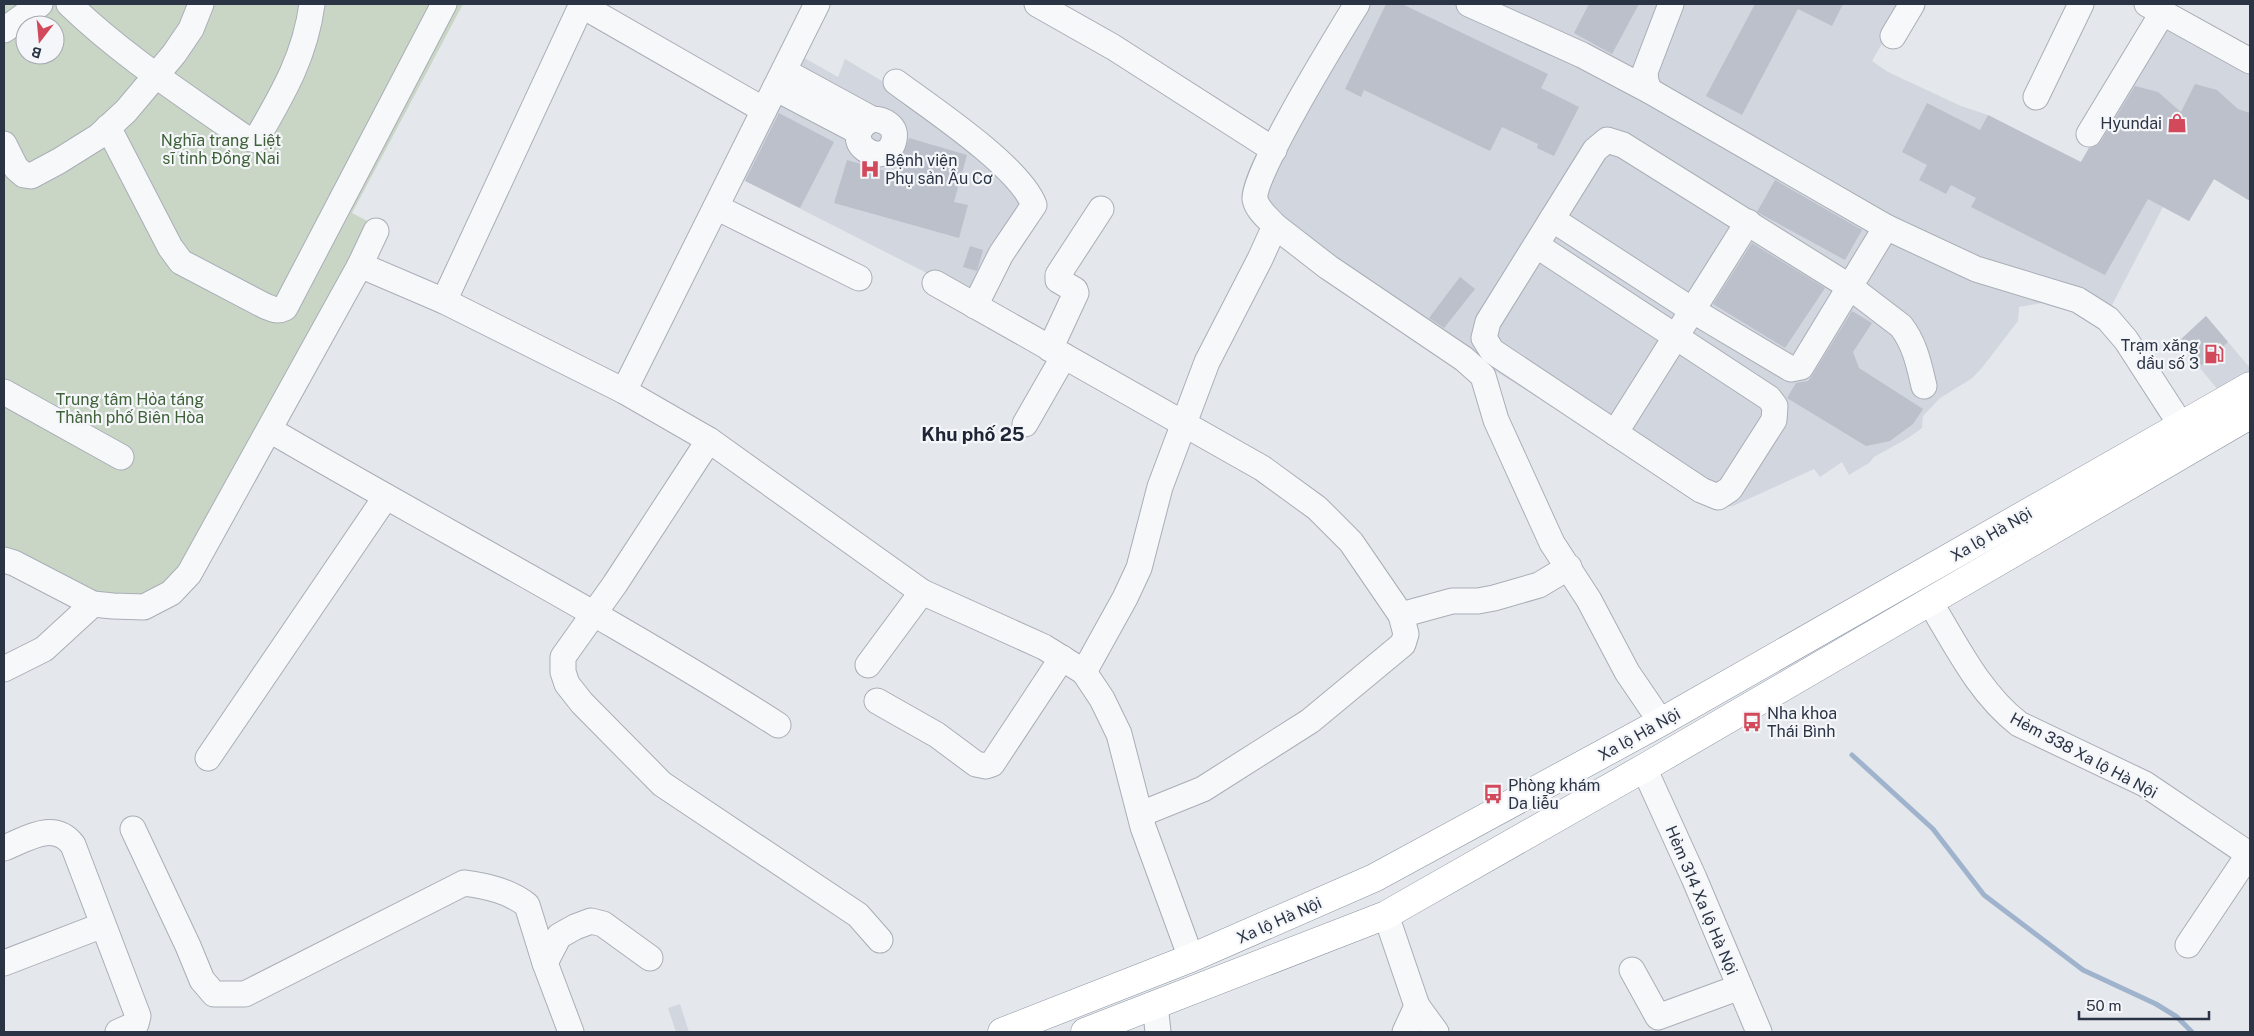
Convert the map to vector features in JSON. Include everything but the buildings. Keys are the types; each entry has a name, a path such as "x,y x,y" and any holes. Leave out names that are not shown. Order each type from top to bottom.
{"highway":[{"name":"Xa lộ Hà Nội","path":"1002,1032 1191,958 1374,878 1661,722 2250,386"},
{"name":"Xa lộ Hà Nội","path":"1085,1032 1386,915 1644,768 2250,415"}],"street":[{"path":"4,30 40,4"},
{"path":"69,4 94,28 156,77 244,137 256,140 288,84 302,48 312,4"},
{"path":"4,144 16,168 24,175 31,176 59,161 108,127 126,111 156,77 191,29 201,4"},
{"path":"108,127 170,247 181,262 265,306 276,311 281,310 285,308 444,4"},
{"path":"444,301 582,4 764,110"},
{"path":"624,391 817,4"},
{"path":"1037,4 1113,47 1274,150"},
{"path":"1358,4 1322,62 1274,150 1256,188 1255,199 1259,208 1275,226 1328,267 1464,359 1483,376 1496,420 1552,543 1569,567 1627,672 1661,722"},
{"path":"1470,4 1582,55 1650,91 1886,226 1976,269 2078,300 2108,319 2126,340 2181,425"},
{"path":"1650,91 1646,82 1645,72 1671,4"},
{"path":"1893,36 1912,4"},
{"path":"2036,97 2081,4"},
{"path":"2089,134 2155,8 2250,61"},
{"path":"780,79 866,126"},
{"path":"896,82 997,159 1020,182 1034,205 1002,254 975,306"},
{"path":"1536,245 1769,398 1775,406 1774,420 1770,427 1730,490 1718,497 1701,490 1492,351 1484,338 1488,322 1595,150 1608,140 1623,145 1748,222 1850,287 1901,326 1908,335 1916,352 1924,386"},
{"path":"716,207 859,278"},
{"path":"1025,424 1057,353 1076,293 1075,290 1058,280 1058,275 1101,209"},
{"path":"1552,219 1692,310 1791,370 1801,367 1886,226"},
{"path":"1615,433 1748,222"},
{"path":"1084,672 1125,598 1139,568 1160,487 1207,362 1275,226"},
{"path":"4,560 93,604 144,607 171,593 189,574 360,265 376,231"},
{"path":"360,265 444,301 624,391 709,440 922,592 950,606 993,623 1062,658 1084,672 1102,699 1119,734 1143,827 1191,958"},
{"path":"935,283 1262,468 1317,508 1351,542 1401,615 1406,634 1403,644 1310,721 1202,789 1140,814"},
{"path":"4,392 121,457"},
{"path":"270,430 385,498 594,614 706,679 778,725"},
{"path":"709,440 615,584 563,657 563,672 567,684 582,703 662,784 858,915 880,940"},
{"path":"208,758 385,498"},
{"path":"1401,615 1452,601 1478,601 1494,598 1540,585 1569,567"},
{"path":"868,666 922,592"},
{"name":"Hẻm 338 Xa lộ Hà Nội","path":"1930,602 1976,679 2002,711 2019,724 2145,784 2250,854"},
{"path":"4,669 44,649 93,604"},
{"path":"877,701 937,735 976,764 986,766 992,764 1062,658"},
{"name":"Hẻm 314 Xa lộ Hà Nội","path":"1644,768 1694,878 1759,1032"},
{"path":"133,829 202,980 214,994 244,994 464,883 486,886 519,899 528,905 545,963 571,1032"},
{"path":"4,848 47,831 60,833 68,838 73,845 138,1016 136,1024 118,1032"},
{"path":"2188,945 2250,854"},
{"path":"1386,915 1417,1006 1436,1032"},
{"path":"545,963 559,936 575,926 591,921 603,924 650,958"},
{"path":"4,963 103,925"},
{"path":"1632,970 1658,1017 1740,987"},
{"path":"1155,1004 1158,1032"},
{"path":"1405,1032 1417,1006"}],"shaded area":[{"path":"1365,4 1905,4 1872,61 1888,72 1961,106 1988,115 2080,163 2165,20 2250,68 2250,201 2214,179 2189,221 2163,207 2112,305 2152,365 2164,424 2099,322 2073,310 2041,303 2019,307 2018,321 1981,369 1971,379 1940,398 1923,416 1922,428 1908,438 1874,457 1869,463 1849,475 1842,462 1820,477 1814,469 1733,506 1718,508 1469,355 1279,221 1262,189"},
{"name":"Bệnh viện Phụ sản Âu Cơ","path":"799,55 838,77 845,59 889,85 945,127 1027,206 972,296 738,177"},
{"name":"Trạm xăng dầu số 3","path":"2206,316 2250,368 2250,374 2220,392 2178,342"},
{"path":"680,1004 689,1032 676,1032 668,1008"}],"green space":[{"path":"4,4 463,4 352,213 377,226 184,570 142,601 97,599 4,550"}],"waterway":[{"path":"1852,755 1933,829 1984,895 2083,970 2156,1004 2177,1017 2192,1032"}],"place":[{"name":"Hyundai","path":"2177,123"},
{"name":"Bệnh viện Phụ sản Âu Cơ","path":"870,169"},
{"name":"Trạm xăng dầu số 3","path":"2214,354"},
{"name":"Nha khoa Thái Bình","path":"1752,722"},
{"name":"Phòng khám Da liễu","path":"1493,794"}],"district":[{"name":"Khu phố 25","path":"973,434"}],"park label":[{"name":"Nghĩa trang Liệt sĩ tỉnh Đồng Nai","path":"221,149"},
{"name":"Trung tâm Hỏa táng Thành phố Biên Hòa","path":"130,408"}]}
